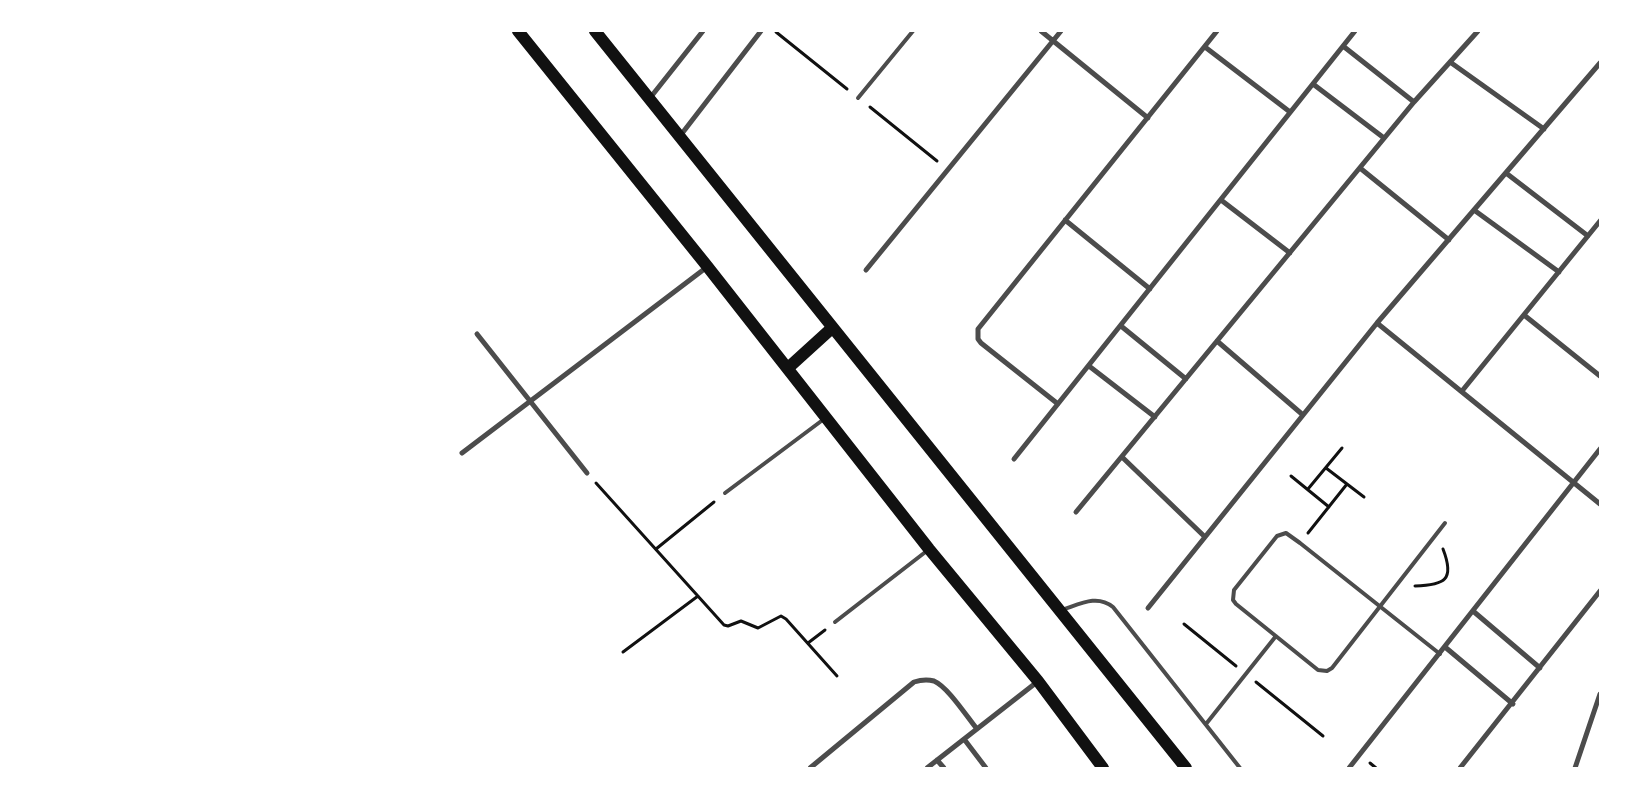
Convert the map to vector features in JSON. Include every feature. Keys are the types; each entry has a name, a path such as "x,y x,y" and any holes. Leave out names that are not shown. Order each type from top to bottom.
{"main road":[{"path":"518,31 707,266 929,548 1038,681 1103,768"},
{"path":"595,31 678,137 1186,768"},
{"path":"788,368 832,328"}],"street":[{"path":"649,100 703,31"},
{"path":"678,137 760,31"},
{"path":"1042,31 1148,118"},
{"path":"866,270 1061,31"},
{"path":"1058,404 981,343 977,334 980,325 1217,31"},
{"path":"1014,459 1355,31"},
{"path":"1076,512 1414,102 1478,31"},
{"path":"1343,46 1414,102"},
{"path":"1205,47 1290,112"},
{"path":"1450,62 1544,129"},
{"path":"1148,608 1377,323 1600,63"},
{"path":"1313,84 1384,138"},
{"path":"1360,168 1449,240"},
{"path":"1506,173 1588,236"},
{"path":"1221,200 1290,253"},
{"path":"1474,210 1558,272"},
{"path":"1065,220 1150,289"},
{"path":"1462,391 1600,222"},
{"path":"462,454 707,266"},
{"path":"1524,315 1600,376"},
{"path":"1377,323 1600,504"},
{"path":"1121,326 1186,379"},
{"path":"476,334 587,473"},
{"path":"1217,341 1303,414"},
{"path":"1088,366 1155,417"},
{"path":"1349,768 1600,449"},
{"path":"1122,457 1205,537"},
{"path":"1460,768 1600,591"},
{"path":"1473,611 1540,668"},
{"path":"1445,647 1512,704"},
{"path":"810,768 914,682 923,680 933,681 942,686 977,729"},
{"path":"927,768 1038,681"},
{"path":"1575,768 1600,694"},
{"path":"964,739 986,768"},
{"path":"938,760 944,768"}],"lane":[{"path":"858,98 913,31"},
{"path":"726,493 826,418"},
{"path":"1440,654 1380,606 1300,543 1286,533 1277,536 1234,590 1233,600 1318,670 1327,671 1380,606 1445,523"},
{"path":"835,622 929,548"},
{"path":"1060,611 1096,599 1105,600 1113,607 1240,768"},
{"path":"1206,724 1276,636"}],"path":[{"path":"1308,490 1342,448"},
{"path":"1326,468 1364,498"},
{"path":"587,473 724,625 728,626 741,621 758,628 780,616 786,619 838,676"},
{"path":"1291,476 1330,507"},
{"path":"1300,543 1347,484"},
{"path":"656,548 726,493"},
{"path":"1395,587 1435,585 1444,581 1449,573 1449,563 1437,534"},
{"path":"623,652 698,596"},
{"path":"808,643 835,622"}]}
